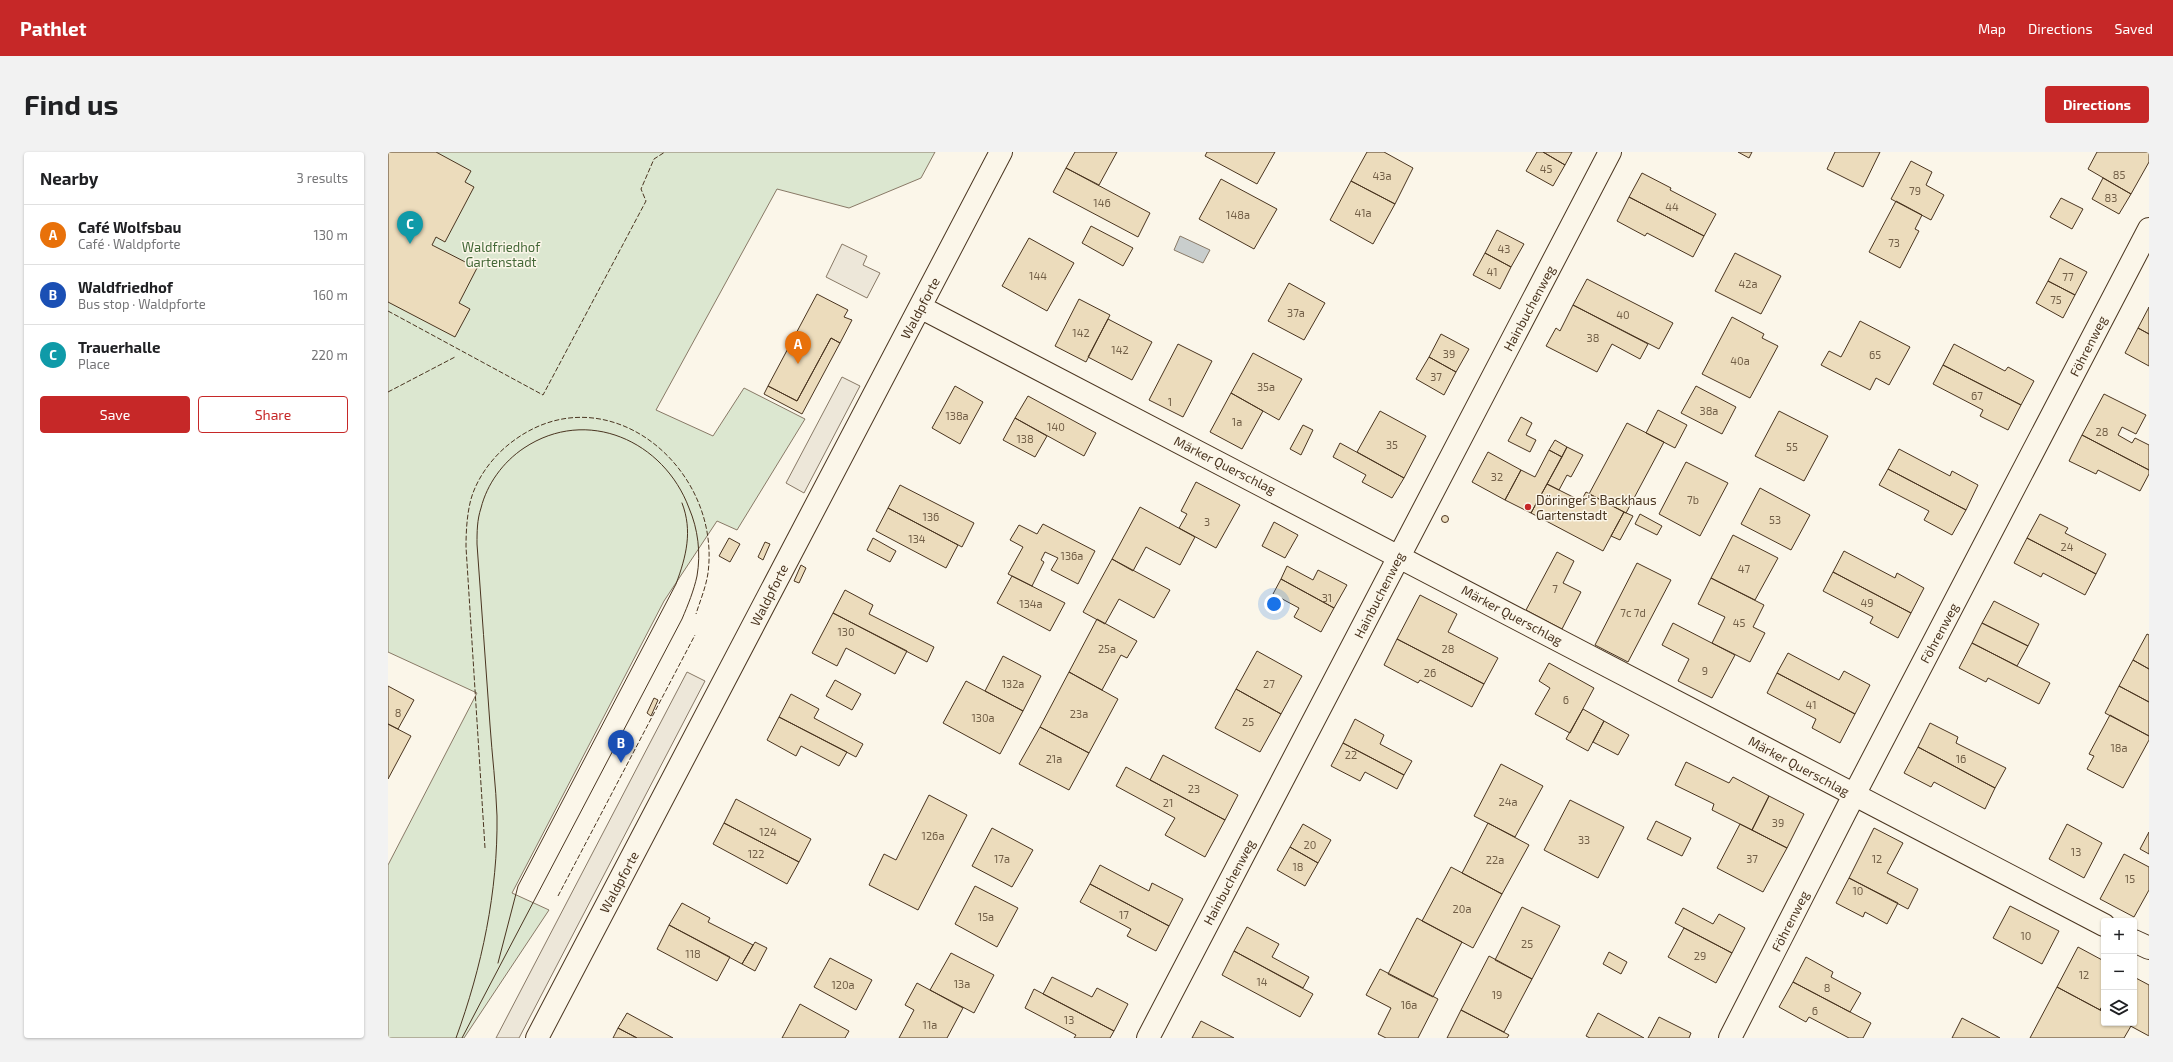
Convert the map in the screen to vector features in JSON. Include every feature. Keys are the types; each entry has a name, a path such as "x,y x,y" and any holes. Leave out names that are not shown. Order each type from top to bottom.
{"street":[{"name":"Waldpforte","path":"537,1038 1001,152"},
{"name":"Hainbuchenweg","path":"1148,1038 1610,152"},
{"name":"Föhrenweg","path":"1730,1038 1854,795 2149,229"},
{"name":"Märker Querschlag","path":"920,307 1399,555 2101,923"},
{"path":"2137,942 2149,948"}],"green space":[{"name":"Waldfriedhof Gartenstadt","path":"388,152 935,152 921,178 849,208 777,189 656,410 713,436 744,388 805,419 737,530 717,521 664,601 512,893 549,910 464,1038 388,1038 388,865 477,693 388,652"}],"shaded area":[{"path":"1180,236 1210,250 1203,263 1174,250"},
{"path":"842,244 867,256 863,265 880,273 867,298 826,277"},
{"path":"842,377 860,386 804,493 786,483"},
{"path":"687,672 705,681 519,1038 496,1038"}],"building":[{"path":"388,152 436,152 471,171 465,182 474,187 445,242 436,237 432,245 477,268 459,303 470,309 455,337 388,302"},
{"path":"1075,152 1117,152 1099,185 1066,168"},
{"path":"1207,152 1275,152 1257,184 1205,156"},
{"path":"1367,152 1384,152 1413,168 1395,204 1351,181"},
{"path":"1537,152 1543,152 1565,165 1553,186 1526,171"},
{"path":"1543,152 1572,152 1565,165"},
{"path":"1738,152 1752,152 1749,158"},
{"path":"1835,152 1880,152 1863,187 1827,169"},
{"path":"2097,152 2149,152 2149,162 2131,194 2088,169"},
{"path":"1911,161 1932,172 1926,185 1944,195 1931,220 1891,199"},
{"path":"1066,168 1150,213 1138,237 1053,192"},
{"path":"1642,173 1671,188 1670,190 1716,214 1704,236 1629,197"},
{"path":"2103,178 2131,194 2119,214 2092,199"},
{"path":"1221,179 1277,209 1254,249 1199,219"},
{"path":"1351,181 1395,204 1373,244 1330,220"},
{"path":"1629,197 1704,236 1693,257 1647,233 1645,236 1617,221"},
{"path":"2061,198 2083,209 2072,229 2050,217"},
{"path":"1896,201 1922,215 1915,229 1919,231 1900,268 1869,252"},
{"path":"1091,226 1133,248 1123,266 1082,243"},
{"path":"1497,230 1524,244 1511,267 1485,253"},
{"path":"1029,238 1074,263 1047,311 1002,286"},
{"path":"1485,253 1511,267 1500,289 1473,275"},
{"path":"1735,253 1781,276 1761,314 1715,291"},
{"path":"2060,258 2087,272 2075,295 2048,281"},
{"path":"1587,279 1673,323 1659,349 1573,305"},
{"path":"2048,281 2075,295 2063,318 2036,303"},
{"path":"1289,283 1325,303 1304,340 1268,321"},
{"path":"817,294 848,310 844,317 852,320 840,343 831,338 797,401 768,386"},
{"path":"1079,299 1110,315 1086,362 1055,346"},
{"path":"1573,305 1648,344 1640,359 1612,344 1597,372 1546,346 1556,328 1560,331"},
{"path":"2149,307 2149,334 2138,328"},
{"path":"1732,317 1764,334 1762,338 1778,346 1750,398 1702,374"},
{"path":"1108,319 1152,342 1132,380 1088,357"},
{"path":"1860,321 1910,347 1889,385 1876,378 1870,390 1821,365 1829,351 1841,357"},
{"path":"2138,328 2149,334 2149,366 2125,353"},
{"path":"1441,334 1469,349 1456,372 1429,357"},
{"path":"831,338 840,343 802,414 764,394 768,386 797,401"},
{"path":"1178,344 1212,361 1183,417 1149,400"},
{"path":"1954,344 2005,371 2008,367 2034,381 2021,405 1943,365"},
{"path":"1253,353 1302,379 1279,420 1231,393"},
{"path":"1429,357 1456,372 1444,395 1416,379"},
{"path":"1943,365 2021,405 2008,430 1980,416 1983,410 1933,384"},
{"path":"955,386 983,402 960,444 932,428"},
{"path":"1696,386 1736,407 1722,434 1681,413"},
{"path":"1231,393 1263,411 1242,449 1210,432"},
{"path":"2104,394 2146,415 2136,434 2122,427 2118,435 2132,443 2135,438 2149,445 2149,470 2082,435"},
{"path":"1028,396 1096,433 1084,456 1015,418"},
{"path":"1658,410 1687,425 1675,448 1646,433"},
{"path":"1380,411 1426,436 1404,478 1357,452"},
{"path":"1779,411 1828,436 1804,481 1755,456"},
{"path":"1521,417 1532,423 1526,435 1536,440 1530,452 1508,441"},
{"path":"1015,418 1047,436 1035,457 1003,440"},
{"path":"1627,423 1664,442 1626,513 1589,494"},
{"path":"1303,425 1313,430 1301,455 1290,449"},
{"path":"2082,435 2149,470 2149,474 2140,491 2098,470 2096,474 2069,461"},
{"path":"1555,440 1567,447 1562,457 1549,450"},
{"path":"1340,443 1404,478 1392,498 1362,482 1366,475 1333,457"},
{"path":"1567,447 1583,455 1571,477 1567,475 1559,490 1547,484"},
{"path":"1899,449 1950,476 1952,471 1978,485 1966,510 1888,469"},
{"path":"1549,450 1562,457 1531,513 1505,500 1521,470 1535,477"},
{"path":"1488,452 1521,470 1505,500 1472,482"},
{"path":"1686,462 1728,483 1700,536 1659,514"},
{"path":"1888,469 1966,510 1952,535 1924,520 1929,511 1879,485"},
{"path":"1196,482 1240,505 1216,548 1179,528 1187,514 1181,511"},
{"path":"1547,484 1581,501 1586,492 1624,512 1603,551 1531,513"},
{"path":"900,485 974,523 962,547 888,508"},
{"path":"1760,488 1810,515 1791,550 1741,524"},
{"path":"1140,507 1195,537 1180,565 1146,547 1133,571 1112,559"},
{"path":"888,508 958,545 946,568 876,531"},
{"path":"1624,512 1633,516 1620,540 1611,536"},
{"path":"1640,514 1662,526 1657,535 1635,524"},
{"path":"2040,514 2068,528 2065,533 2106,554 2096,574 2027,538"},
{"path":"1445,515 1448,516 1448,522 1445,523 1442,522 1441,519 1442,516"},
{"path":"1274,522 1298,535 1285,558 1262,546"},
{"path":"1043,524 1095,551 1078,584 1051,570 1058,558 1045,552 1041,560 1044,562 1032,586 1008,574 1023,547 1010,540 1019,525 1037,534"},
{"path":"1733,535 1778,558 1755,600 1711,578"},
{"path":"729,538 740,544 730,562 719,556"},
{"path":"873,538 896,551 890,562 867,550"},
{"path":"2027,538 2096,574 2085,595 2043,573 2041,577 2014,563"},
{"path":"765,542 770,544 763,560 758,557"},
{"path":"1844,551 1895,578 1897,573 1924,588 1911,613 1833,572"},
{"path":"1557,552 1574,561 1563,583 1581,592 1562,629 1526,610"},
{"path":"1112,559 1170,590 1154,618 1119,599 1105,624 1083,612"},
{"path":"1637,563 1671,580 1628,662 1595,645"},
{"path":"801,565 806,568 799,583 794,581"},
{"path":"1287,566 1313,580 1318,570 1347,585 1334,608 1281,579"},
{"path":"1833,572 1911,613 1898,638 1870,623 1873,617 1823,591"},
{"path":"1012,576 1065,603 1050,631 997,603"},
{"path":"1711,578 1764,605 1753,627 1765,633 1750,662 1712,643 1725,617 1698,604"},
{"path":"1281,579 1334,608 1321,632 1294,617 1299,608 1273,594"},
{"path":"845,590 873,605 869,614 934,647 927,662 833,613"},
{"path":"1420,595 1457,614 1448,632 1498,658 1484,684 1397,639"},
{"path":"1994,601 2039,624 2028,646 1982,623"},
{"path":"833,613 907,651 895,674 846,648 837,666 812,653"},
{"path":"1097,619 1137,641 1127,658 1121,655 1102,690 1069,672"},
{"path":"1673,623 1735,655 1712,698 1678,681 1689,659 1662,645"},
{"path":"1982,623 2028,646 2017,666 1972,643"},
{"path":"2147,634 2149,635 2149,669 2133,660"},
{"path":"1397,639 1484,684 1472,707 1420,680 1418,683 1384,665"},
{"path":"1972,643 2050,683 2039,704 1988,678 1986,682 1959,668"},
{"path":"1257,651 1302,676 1281,714 1236,689"},
{"path":"1788,653 1839,680 1844,671 1870,685 1855,714 1777,673"},
{"path":"1003,656 1041,676 1023,711 985,691"},
{"path":"2133,660 2149,669 2149,702 2119,686"},
{"path":"1549,663 1594,688 1570,733 1535,714 1550,688 1539,681"},
{"path":"1069,672 1118,699 1089,753 1040,727"},
{"path":"1777,673 1855,714 1840,743 1812,728 1816,719 1767,693"},
{"path":"835,680 861,694 852,710 826,696"},
{"path":"966,681 1023,711 1000,754 943,723"},
{"path":"388,686 414,700 398,729 388,724"},
{"path":"2119,686 2149,702 2149,736 2105,713"},
{"path":"1236,689 1281,714 1260,752 1215,728"},
{"path":"791,694 819,709 814,718 863,744 856,757 779,717"},
{"path":"654,698 658,700 651,716 647,713"},
{"path":"1583,709 1604,721 1588,751 1566,739"},
{"path":"2110,715 2149,736 2149,740 2123,788 2087,769 2094,756 2089,754"},
{"path":"779,717 847,752 839,766 801,746 796,756 767,740"},
{"path":"1355,719 1384,735 1380,744 1412,761 1404,775 1343,743"},
{"path":"1604,721 1629,735 1618,755 1593,742"},
{"path":"1930,723 1958,737 1956,743 2006,768 1995,788 1918,747"},
{"path":"388,724 411,736 388,779"},
{"path":"1040,727 1089,753 1069,790 1019,764"},
{"path":"1343,743 1404,775 1397,789 1365,772 1360,781 1331,766"},
{"path":"1918,747 1995,788 1985,809 1934,782 1931,787 1904,773"},
{"path":"1163,755 1238,795 1225,820 1150,780"},
{"path":"1686,762 1729,783 1733,777 1769,796 1752,830 1712,810 1714,804 1675,785"},
{"path":"1501,764 1543,786 1515,837 1474,816"},
{"path":"1126,767 1225,820 1205,857 1165,835 1175,818 1116,786"},
{"path":"929,795 967,815 918,910 869,885 884,854 896,860"},
{"path":"1769,796 1804,814 1787,848 1752,830"},
{"path":"736,799 811,839 799,862 724,823"},
{"path":"1570,800 1624,827 1598,878 1544,850"},
{"path":"1656,821 1691,838 1682,856 1647,839"},
{"path":"724,823 799,862 787,884 713,844"},
{"path":"1488,823 1529,845 1502,894 1462,873"},
{"path":"1303,824 1331,840 1318,863 1290,847"},
{"path":"1740,824 1787,848 1763,892 1717,868"},
{"path":"2067,824 2102,843 2084,878 2049,859"},
{"path":"992,828 1033,850 1012,887 972,866"},
{"path":"1874,828 1903,843 1887,873 1918,889 1908,909 1849,878"},
{"path":"2149,832 2149,854 2140,849"},
{"path":"1290,847 1318,863 1305,886 1277,870"},
{"path":"2124,854 2149,867 2149,890 2134,917 2100,899"},
{"path":"1100,865 1149,891 1152,883 1183,899 1169,926 1090,884"},
{"path":"1451,867 1502,894 1473,948 1422,921"},
{"path":"1849,878 1898,903 1887,924 1865,912 1863,917 1836,903"},
{"path":"1090,884 1169,926 1156,951 1127,936 1131,929 1080,902"},
{"path":"975,886 1018,908 997,947 955,924"},
{"path":"682,903 710,918 708,922 753,945 742,964 669,925"},
{"path":"2010,906 2059,931 2042,964 1993,938"},
{"path":"1522,907 1560,926 1532,979 1495,960"},
{"path":"1683,908 1713,924 1719,914 1745,928 1732,953 1675,923"},
{"path":"1417,918 1462,942 1433,997 1388,974"},
{"path":"669,925 730,957 717,981 657,949"},
{"path":"1247,927 1279,944 1272,957 1309,977 1303,988 1234,951"},
{"path":"1684,928 1732,953 1716,983 1668,957"},
{"path":"755,942 767,948 755,971 742,964"},
{"path":"2078,947 2101,959 2100,1010 2057,987"},
{"path":"1234,951 1313,994 1300,1017 1222,975"},
{"path":"1609,952 1627,962 1621,974 1603,964"},
{"path":"951,953 994,975 974,1013 930,990"},
{"path":"1489,956 1532,979 1504,1032 1461,1010"},
{"path":"1806,957 1833,972 1831,977 1861,993 1850,1012 1793,982"},
{"path":"830,958 872,980 856,1010 814,987"},
{"path":"1380,969 1438,999 1418,1038 1386,1038 1378,1034 1391,1008 1366,995"},
{"path":"1052,977 1092,997 1097,988 1128,1004 1114,1031 1043,994"},
{"path":"2137,979 2149,985 2149,1036 2131,1026 2137,1026"},
{"path":"1793,982 1871,1023 1863,1038 1849,1038 1809,1017 1806,1022 1779,1007"},
{"path":"917,983 963,1008 947,1038 899,1038 914,1010 905,1005"},
{"path":"2057,987 2101,1010 2101,1026 2131,1026 2124,1038 2030,1038"},
{"path":"1034,989 1114,1031 1110,1038 1074,1038 1076,1035 1025,1008"},
{"path":"800,1004 849,1031 845,1038 782,1038"},
{"path":"1461,1010 1509,1035 1507,1038 1447,1038"},
{"path":"627,1013 673,1038 637,1038 618,1028"},
{"path":"1598,1013 1644,1038 1590,1038 1586,1036"},
{"path":"1659,1017 1691,1033 1689,1038 1648,1038"},
{"path":"1962,1018 2000,1038 1952,1038"},
{"path":"1201,1021 1234,1038 1192,1038"},
{"path":"618,1028 637,1038 613,1038"}],"tram line":[{"path":"456,1038 474,984 487,928 495,872 497,844 496,793 477,544 480,512 487,490 497,474 509,460 524,448 548,436 573,430 597,431 621,437 642,448 662,464 677,484 689,508 697,533 699,550 697,576 691,598 682,619 462,1038"},
{"path":"498,963 518,886 676,584 683,564 688,534 682,503"}],"fence":[{"path":"388,311 543,395 646,201 641,189 654,159 665,152"},
{"path":"388,392 455,357"},
{"path":"485,848 466,535 471,499 474,491 481,476 496,456 508,445 544,424 581,417 616,423 648,440 676,465 696,497 707,533 708,573 696,614"},
{"path":"558,896 695,635"}],"place":[{"name":"Trauerhalle","path":"410,244"},
{"name":"Café Wolfsbau","path":"798,364"},
{"name":"Döringer's Backhaus Gartenstadt","path":"1528,507"},
{"name":"Waldfriedhof","path":"621,763"}]}
